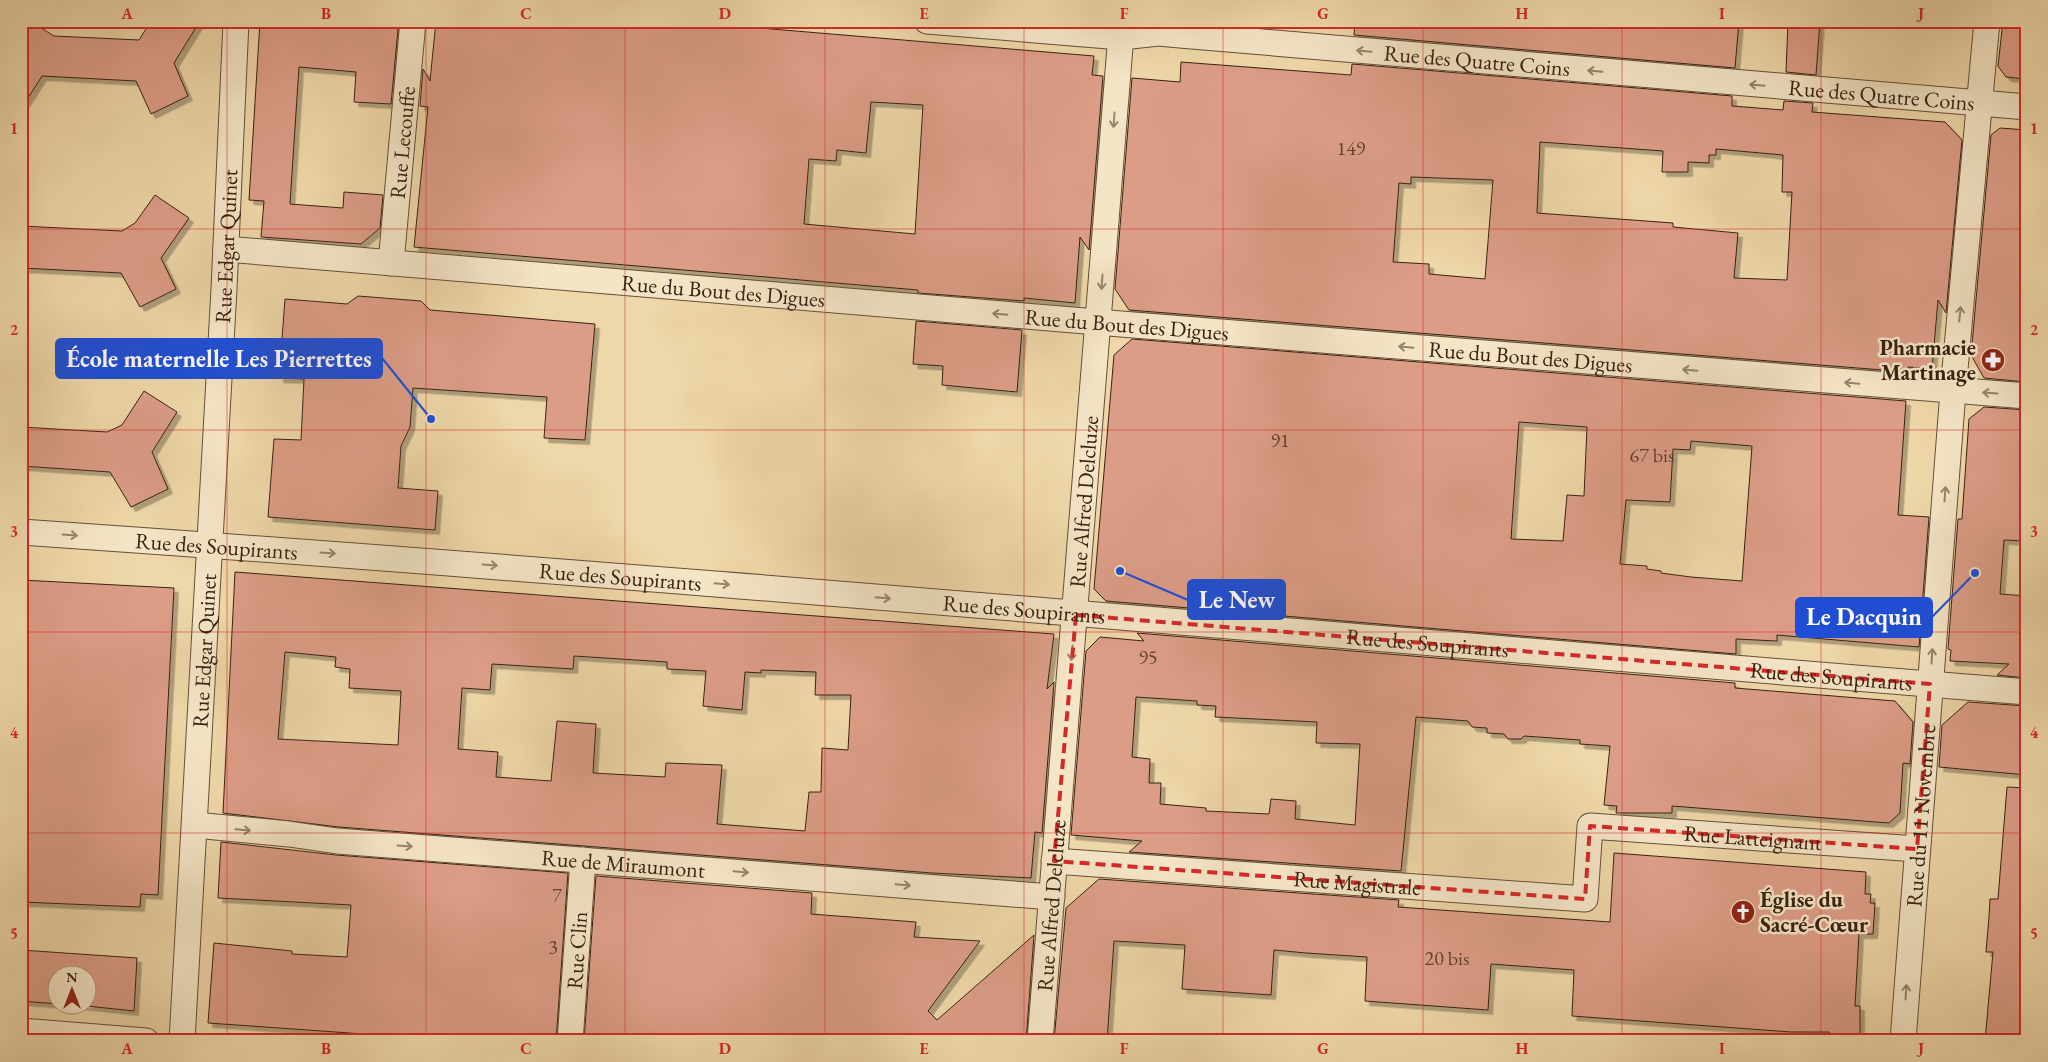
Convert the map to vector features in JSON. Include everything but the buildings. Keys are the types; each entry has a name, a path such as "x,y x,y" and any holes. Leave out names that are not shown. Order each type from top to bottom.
{"street":[{"name":"Rue Edgar Quinet","path":"182,1041 226,249 236,21"},
{"name":"Rue Lecouffe","path":"391,263 413,21"},
{"name":"Rue des Quatre Coins","path":"927,21 1121,29 2027,107"},
{"name":"Rue du 11 Novembre","path":"1903,1041 1953,391 1987,21"},
{"name":"Rue Alfred Delcluze","path":"1040,1041 1100,322 1121,29"},
{"name":"Rue du Bout des Digues","path":"226,249 1100,322 2027,396"},
{"name":"Rue des Soupirants","path":"21,532 622,575 1076,615 2027,692"},
{"name":"Rue de Miraumont","path":"195,825 337,841 1052,897"},
{"name":"Rue Magistrale","path":"1054,861 1585,900 1590,826"},
{"name":"Rue Latteignant","path":"1590,826 1917,849"},
{"name":"Rue Clin","path":"570,1041 582,860"},
{"path":"21,1031 146,1041"}],"highlighted area":[{"path":"1076,615 1930,684 1917,849 1590,826 1585,899 1054,861"}],"place":[{"name":"Pharmacie Martinage","path":"1993,360"},
{"name":"École maternelle Les Pierrettes","path":"431,419"},
{"name":"Le New","path":"1120,571"},
{"name":"Le Dacquin","path":"1975,573"},
{"name":"Église du Sacré-Cœur","path":"1743,912"}]}
